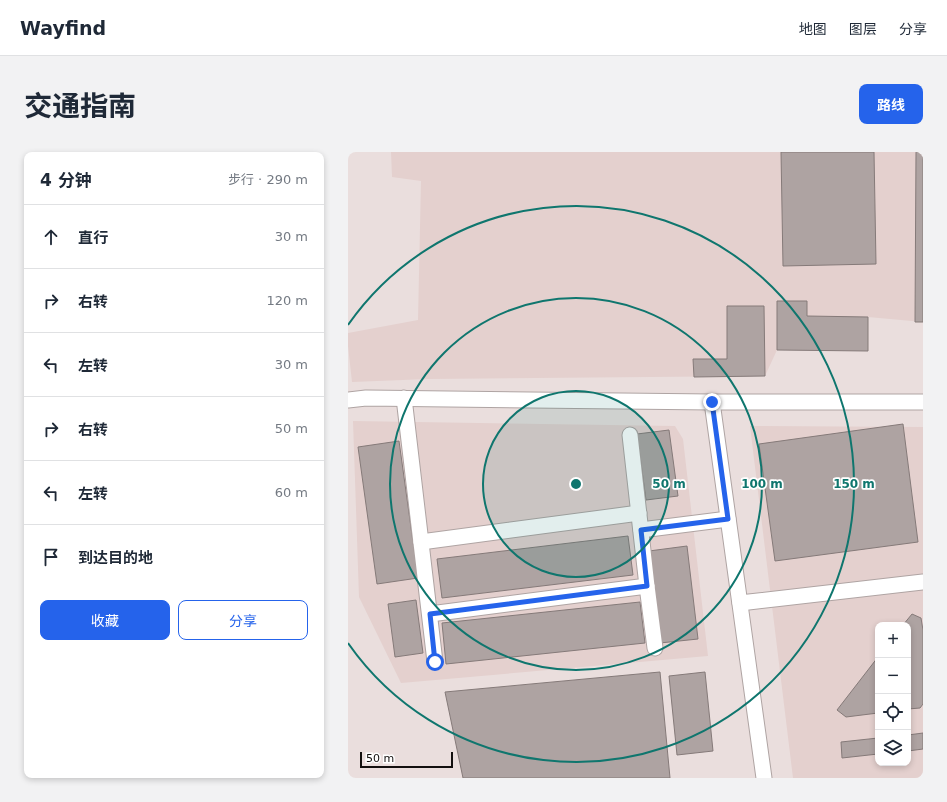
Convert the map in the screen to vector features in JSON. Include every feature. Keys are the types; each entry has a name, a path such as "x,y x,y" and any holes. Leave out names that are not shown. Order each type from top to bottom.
{"street":[{"path":"348,400 366,398 404,398 712,402 923,402"},
{"path":"404,398 435,662"},
{"path":"712,402 764,778"},
{"path":"630,435 647,586 656,648"},
{"path":"421,542 639,513"},
{"path":"641,530 728,519"},
{"path":"740,603 923,582"},
{"path":"430,614 647,586"}],"shaded area":[{"path":"391,152 923,152 923,322 868,317 868,351 777,350 765,376 428,379 352,382 348,333 418,320 421,181 392,177"},
{"path":"353,421 675,426 683,439 708,656 401,683 359,597"},
{"path":"750,426 923,427 923,778 793,778"}],"building":[{"path":"781,152 874,152 876,264 783,266"},
{"path":"916,152 923,152 923,322 915,322"},
{"path":"777,301 807,301 807,316 868,317 868,351 777,350"},
{"path":"727,306 764,306 765,376 694,377 693,359 727,359"},
{"path":"903,424 918,542 775,561 759,444"},
{"path":"669,430 678,496 646,500 637,434"},
{"path":"399,441 418,578 377,584 358,447"},
{"path":"628,536 633,575 442,598 437,559"},
{"path":"687,546 698,639 660,643 649,551"},
{"path":"416,600 423,653 395,657 388,604"},
{"path":"640,602 645,643 446,664 442,623"},
{"path":"912,614 921,618 923,630 923,704 920,708 911,709 911,622 905,622"},
{"path":"875,661 875,713 846,717 837,710"},
{"path":"660,672 670,778 463,778 445,692"},
{"path":"705,672 713,751 677,755 669,676"},
{"path":"923,733 923,749 911,751 911,735"},
{"path":"875,738 875,754 842,758 841,742"}],"route":[{"path":"435,662 430,614 647,586 641,530 728,519 712,402"}]}
